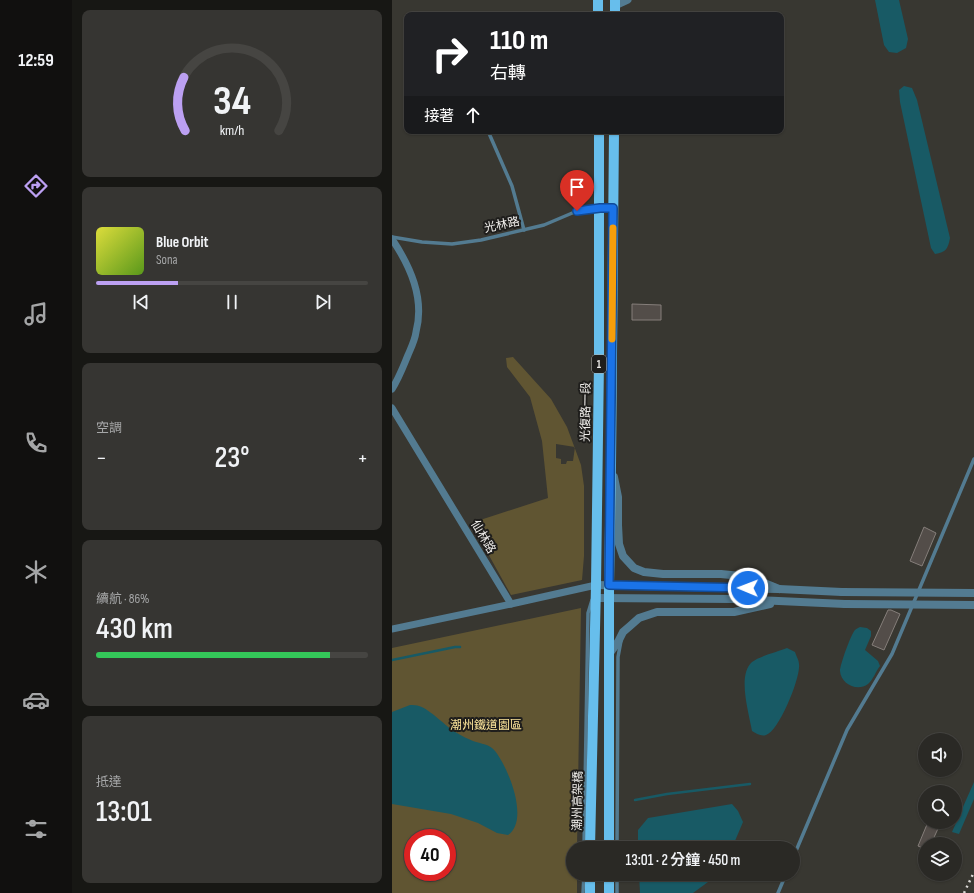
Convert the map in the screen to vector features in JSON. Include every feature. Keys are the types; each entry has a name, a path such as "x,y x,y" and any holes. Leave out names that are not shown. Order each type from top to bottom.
{"main road":[{"path":"598,0 598,12"},
{"name":"光復路一段","path":"596,598 600,208 599,134"},
{"name":"1","path":"609,598 614,134"},
{"name":"潮州高架橋","path":"590,841 596,598"},
{"path":"609,598 609,841"},
{"path":"590,881 590,893"},
{"path":"609,881 609,893"}],"street":[{"path":"615,7 628,0"},
{"path":"392,238 401,252 415,281 419,304 417,331 399,378 392,389"},
{"name":"仙林路","path":"392,408 511,604"},
{"path":"611,466 618,497 619,544 622,556 634,568 644,572 664,574 721,574 750,576 779,589"},
{"path":"392,629 596,585 779,589 842,592 974,593"},
{"path":"596,598 735,599 845,604 974,605"},
{"path":"608,654 618,642 623,632 639,618 657,612 734,612 782,601"}],"lane":[{"path":"489,134 512,186 524,230"},
{"name":"光林路","path":"392,238 452,244 481,240 544,225 577,211 613,208"},
{"path":"800,841 846,730 892,654 974,459"},
{"path":"584,841 588,613 596,585"},
{"path":"617,841 618,657 623,632"},
{"path":"583,893 584,881"},
{"path":"617,881 617,893"},
{"path":"778,893 783,881"}],"green space":[{"path":"513,357 551,399 567,427 574,447 556,444 556,458 561,459 561,464 566,464 567,461 573,461 575,448 581,465 584,486 584,556 582,580 511,595 471,523 548,498 542,441 530,397 507,367 506,358"},
{"name":"潮州鐵道園區","path":"581,608 577,841 566,841 566,881 577,881 577,893 392,893 392,648"}],"water":[{"path":"875,0 899,0 908,39 906,48 897,53 889,52 884,45"},
{"path":"904,86 912,88 917,100 950,238 946,249 935,254 931,248 900,102 899,90"},
{"path":"860,627 867,628 871,631 871,636 865,650 878,661 880,666 868,684 855,687 843,680 840,668 851,637 855,630"},
{"path":"787,648 795,652 799,661 797,680 783,714 777,724 766,735 760,735 752,731 745,695 745,676 748,668 755,660"},
{"path":"410,705 417,705 423,708 457,733 488,746 495,751 506,769 515,793 517,818 514,828 508,835 497,833 478,823 451,814 392,804 392,712"},
{"path":"974,782 974,799 962,827 962,809"},
{"path":"732,804 738,811 743,822 735,841 638,841 638,830 648,818"},
{"path":"953,829 961,829 959,834 952,832"},
{"path":"639,881 709,881 693,893 640,893"}],"building":[{"path":"632,304 661,305 661,320 632,320"},
{"path":"924,527 936,533 922,566 910,561"},
{"path":"888,610 900,614 884,650 872,645"},
{"path":"925,829 938,829 934,837 922,837"}],"waterway":[{"path":"392,660 460,647"},
{"path":"635,800 667,794 750,784"}],"railway":[{"path":"964,893 974,872"}],"slow traffic":[{"path":"612,339 613,228"}],"route":[{"path":"577,211 613,208 609,585 748,588"}]}
